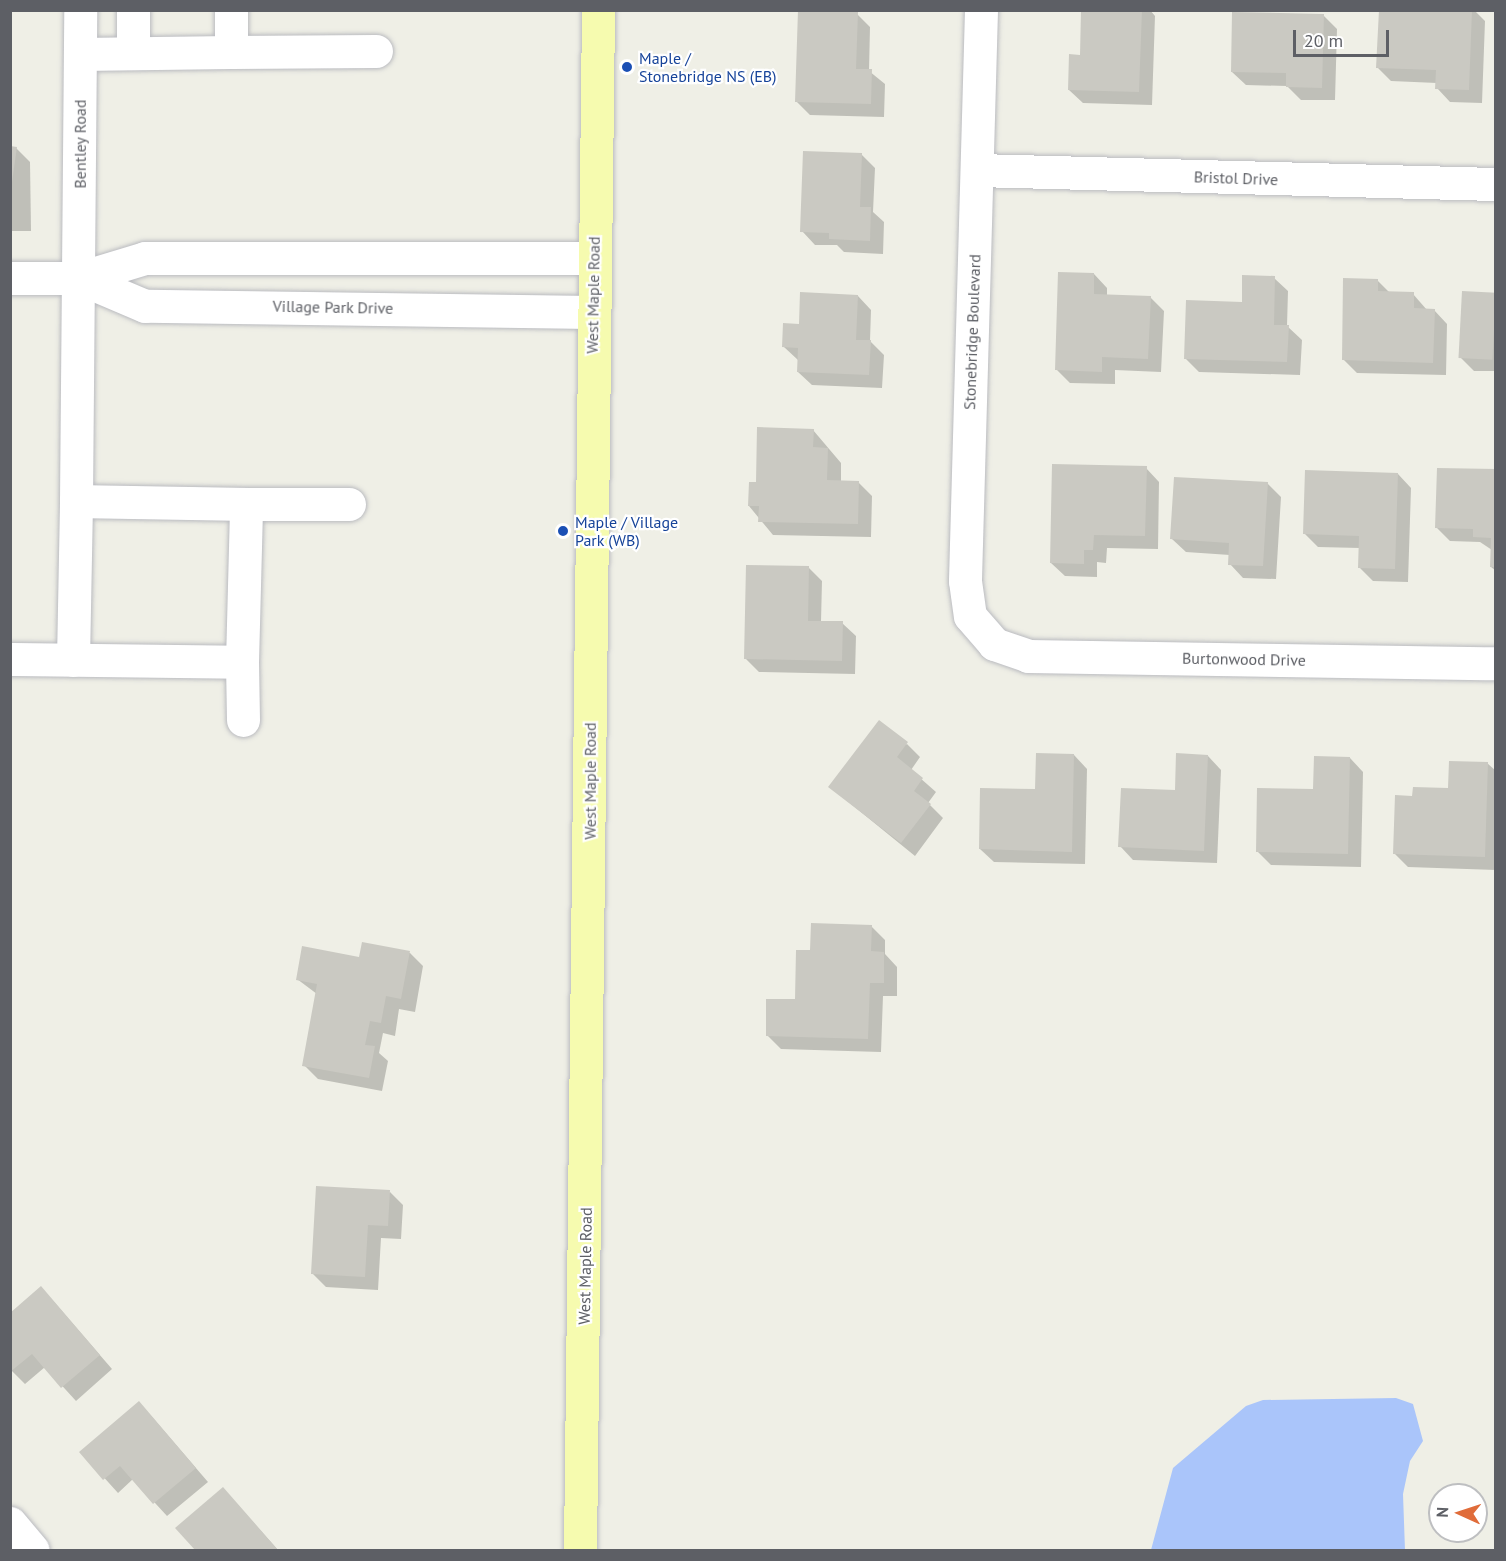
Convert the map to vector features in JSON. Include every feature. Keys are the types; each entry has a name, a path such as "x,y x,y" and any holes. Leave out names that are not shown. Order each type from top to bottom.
{"main road":[{"name":"West Maple Road","path":"580,1551 587,1195 593,312 598,10"}],"street":[{"name":"Bentley Road","path":"73,660 79,278 80,10"},
{"path":"133,10 133,53"},
{"path":"231,10 231,52"},
{"name":"Stonebridge Boulevard","path":"981,10 965,581 970,616 994,644"},
{"path":"80,54 376,51"},
{"name":"Bristol Drive","path":"977,170 1496,184"},
{"name":"Village Park Drive","path":"10,278 79,278 145,258 594,258"},
{"name":"Village Park Drive","path":"79,278 145,306 593,312"},
{"path":"76,501 350,504"},
{"path":"243,720 242,662 246,504"},
{"name":"Burtonwood Drive","path":"994,644 1028,656 1496,663"},
{"path":"10,659 242,662"},
{"path":"10,1523 33,1551"}],"water":[{"path":"1396,1398 1413,1404 1423,1441 1410,1461 1403,1494 1405,1550 1151,1550 1173,1468 1246,1406 1263,1400"}],"building":[{"path":"798,10 858,12 856,69 872,69 871,104 795,102"},
{"path":"1081,10 1142,10 1139,92 1068,90 1069,54 1080,55"},
{"path":"1379,10 1472,10 1469,90 1435,89 1436,70 1376,68"},
{"path":"1232,12 1324,14 1322,88 1286,87 1286,73 1231,72"},
{"path":"10,146 17,147 10,196"},
{"path":"803,151 862,153 860,207 871,207 870,241 829,239 829,233 800,232"},
{"path":"1058,272 1094,273 1094,294 1151,296 1148,359 1102,357 1102,372 1055,370"},
{"path":"1242,275 1275,276 1274,325 1289,325 1287,362 1184,359 1186,300 1242,302"},
{"path":"1343,278 1378,279 1378,291 1414,292 1414,308 1435,309 1433,363 1342,360"},
{"path":"1462,291 1496,293 1492,360 1458,358"},
{"path":"800,292 858,295 856,340 871,340 869,375 797,372 798,348 782,347 783,323 799,324"},
{"path":"757,427 814,429 813,447 828,448 827,480 859,481 858,524 758,522 759,506 748,506 749,482 756,482"},
{"path":"1052,464 1147,466 1145,536 1094,535 1093,550 1084,550 1084,564 1050,563"},
{"path":"1437,468 1496,469 1496,567 1490,567 1491,538 1473,537 1473,529 1435,528"},
{"path":"1305,470 1398,473 1395,569 1358,568 1359,536 1303,534"},
{"path":"1174,477 1268,482 1263,566 1228,565 1229,543 1170,539"},
{"path":"746,565 809,566 808,621 843,621 842,661 744,659"},
{"path":"879,720 908,742 897,757 923,778 914,791 931,804 901,843 828,787"},
{"path":"1036,753 1074,754 1072,852 979,849 980,788 1035,789"},
{"path":"1176,753 1208,755 1204,851 1118,847 1121,788 1175,790"},
{"path":"1314,756 1350,757 1348,854 1256,852 1257,788 1313,789"},
{"path":"1449,761 1488,762 1485,857 1393,854 1395,795 1412,796 1413,787 1448,788"},
{"path":"811,923 872,925 871,951 884,952 884,983 870,983 868,1039 766,1036 766,999 795,999 796,950 810,950"},
{"path":"362,942 410,951 401,999 386,996 381,1023 370,1021 365,1045 375,1046 369,1078 302,1066 317,984 296,980 302,946 359,957"},
{"path":"316,1186 390,1190 388,1226 368,1225 365,1277 311,1274"},
{"path":"41,1286 100,1355 61,1388 32,1354 10,1372 10,1313"},
{"path":"139,1401 196,1468 153,1504 120,1466 103,1480 79,1452"},
{"path":"223,1487 278,1550 195,1550 175,1528"}],"place":[{"name":"Maple / Stonebridge NS (EB)","path":"627,67"},
{"name":"Maple / Village Park (WB)","path":"563,531"}]}
